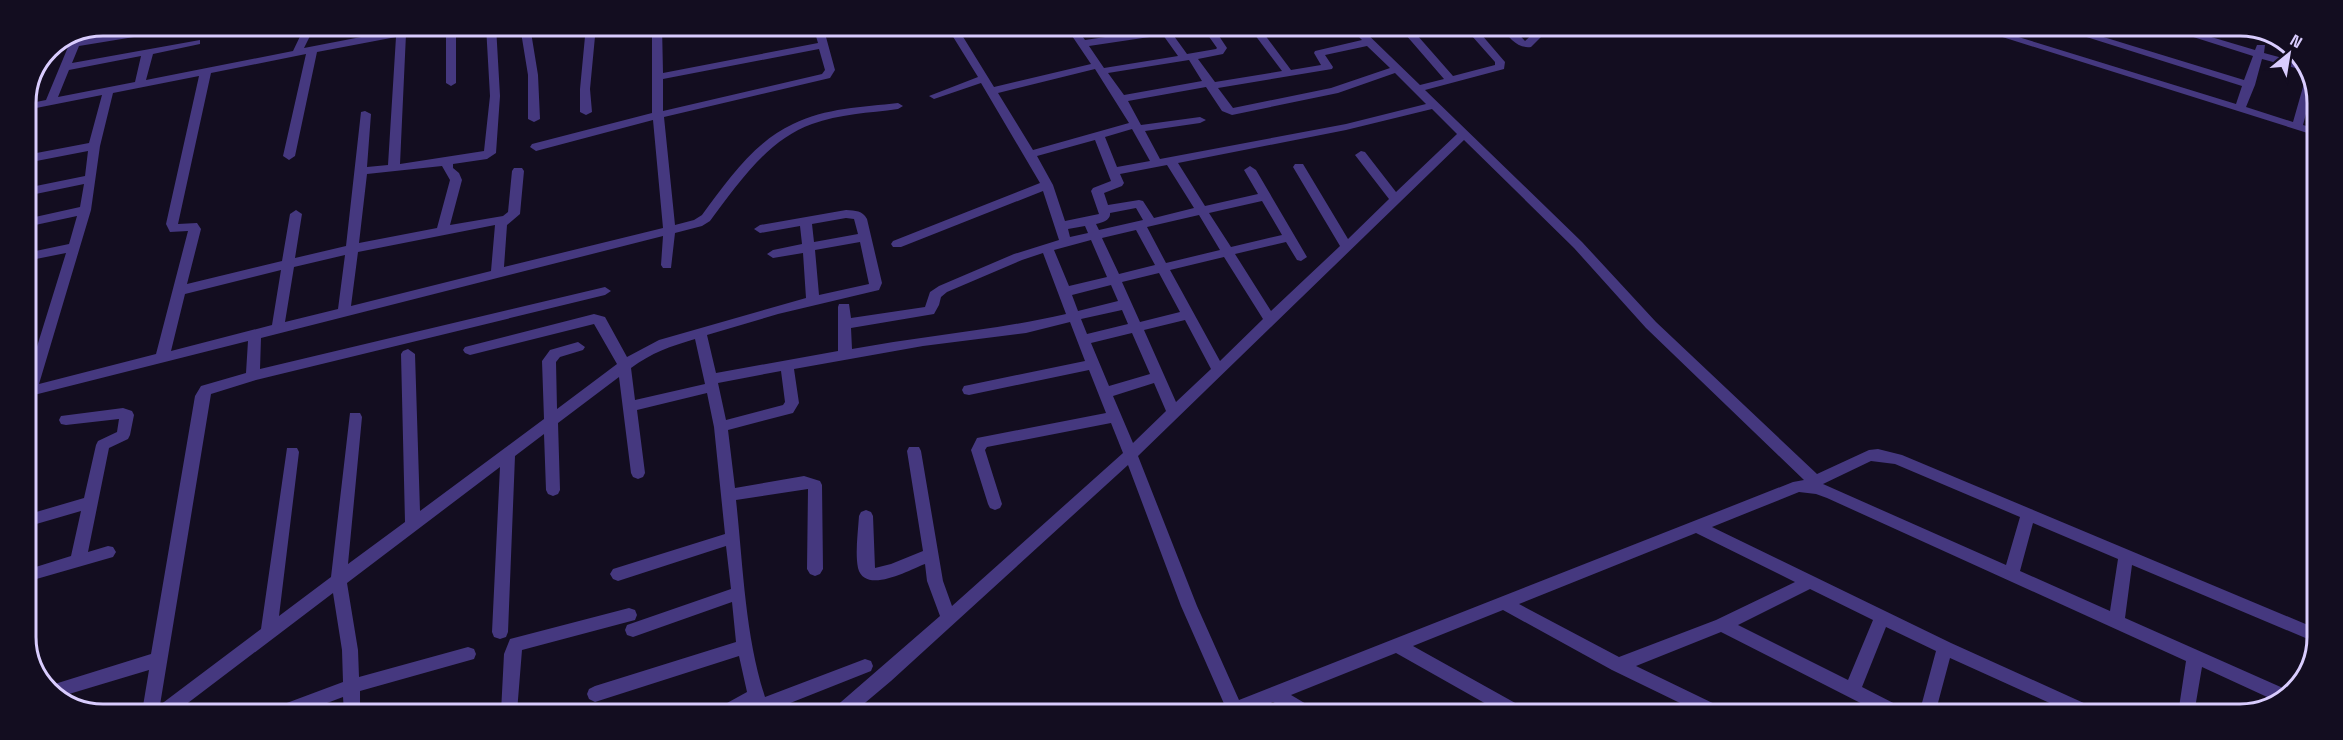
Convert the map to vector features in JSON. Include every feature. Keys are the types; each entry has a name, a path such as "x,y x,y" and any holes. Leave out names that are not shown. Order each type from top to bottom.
{"street":[{"path":"297,53 305,36"},
{"path":"36,104 381,36"},
{"path":"394,168 401,36"},
{"path":"451,36 451,83"},
{"path":"362,171 448,162 490,153 495,96 492,36"},
{"path":"527,36 533,75 534,119"},
{"path":"586,112 585,89 590,36"},
{"path":"657,36 658,116 669,229 667,265"},
{"path":"536,147 596,130 826,76 831,72 822,36"},
{"path":"957,36 1047,185 1066,242"},
{"path":"1077,36 1120,99 1157,163"},
{"path":"1082,44 1133,36"},
{"path":"1170,36 1211,85 1226,109 1232,112 1303,82 1328,67 1319,53 1369,42"},
{"path":"992,91 1100,68 1189,57 1221,50 1213,36"},
{"path":"1262,36 1303,82"},
{"path":"1363,36 1578,245 1652,325 1811,483 2276,693"},
{"path":"1412,36 1451,80"},
{"path":"1417,89 1495,69 1502,64 1477,36"},
{"path":"1514,36 1521,43 1527,45 1537,36"},
{"path":"2005,36 2050,50"},
{"path":"2050,50 2067,36"},
{"path":"2050,50 2067,36"},
{"path":"2067,36 2250,85"},
{"path":"2067,36 2240,109 2307,130"},
{"path":"2201,36 2287,56"},
{"path":"2218,36 2294,64"},
{"path":"51,100 75,42"},
{"path":"64,68 196,42"},
{"path":"658,77 824,45"},
{"path":"289,156 312,50"},
{"path":"140,82 148,51"},
{"path":"2240,109 2260,51"},
{"path":"1120,99 1211,85 1303,82 1348,87 1397,69"},
{"path":"162,358 181,290 194,228 190,226 174,229 172,224 206,70"},
{"path":"934,96 983,79"},
{"path":"36,365 84,210 91,178 94,146 109,89"},
{"path":"2297,126 2306,92"},
{"path":"2303,102 2307,103"},
{"path":"1115,171 1366,123 1434,105"},
{"path":"36,389 704,220 742,172 774,141 791,130 806,123 835,116 898,106"},
{"path":"344,310 362,171 365,114"},
{"path":"1029,154 1136,127 1200,120"},
{"path":"850,704 949,619 1131,454 1464,134"},
{"path":"1062,226 1104,217 1104,210 1097,191 1116,186 1118,180 1100,135"},
{"path":"36,157 94,146"},
{"path":"1361,155 1396,200"},
{"path":"1172,161 1270,320"},
{"path":"442,231 456,180 447,169 448,162"},
{"path":"1299,167 1347,248"},
{"path":"1250,170 1301,257"},
{"path":"181,290 352,249 504,220 514,214 518,171"},
{"path":"36,190 91,178"},
{"path":"897,244 1047,185"},
{"path":"845,324 929,311 938,292 1018,257 1047,247 1265,196"},
{"path":"1104,210 1139,204 1162,269 1218,370"},
{"path":"36,221 84,210"},
{"path":"278,328 286,265 296,214"},
{"path":"179,704 269,632 624,365 664,343 813,301 875,287 861,219 854,214 760,229"},
{"path":"497,274 501,223 504,220"},
{"path":"806,221 813,301"},
{"path":"1089,221 1174,413"},
{"path":"773,254 865,237"},
{"path":"1064,292 1289,237"},
{"path":"36,255 72,247"},
{"path":"1047,247 1228,704"},
{"path":"151,704 202,396 210,389 255,375 605,291"},
{"path":"629,407 711,383 787,366 939,339 1026,328 1126,304"},
{"path":"844,307 845,355"},
{"path":"1083,340 1188,315"},
{"path":"470,350 597,319 607,332 624,365 638,473"},
{"path":"700,333 721,427 745,647 759,704"},
{"path":"255,335 253,374 255,375"},
{"path":"553,490 549,360 555,353 578,347"},
{"path":"408,354 413,524"},
{"path":"969,390 1092,364"},
{"path":"721,427 788,409 792,403 787,366"},
{"path":"1104,393 1159,378"},
{"path":"66,420 123,412 127,415 123,435 103,445 78,561"},
{"path":"352,704 350,650 339,579 355,417"},
{"path":"994,504 978,450 982,442 1114,417"},
{"path":"914,451 930,555 938,592 949,619"},
{"path":"269,632 292,452"},
{"path":"500,632 508,452"},
{"path":"1247,704 1798,486 1811,483 1869,456 1887,456 2307,632"},
{"path":"728,495 804,482 815,485 815,569"},
{"path":"36,518 91,502"},
{"path":"2011,575 2028,514"},
{"path":"866,516 866,567 871,575 893,570 930,555"},
{"path":"1696,526 1808,583 1945,648 2052,704"},
{"path":"618,574 733,538"},
{"path":"36,573 108,552"},
{"path":"2116,622 2126,555"},
{"path":"1618,665 1722,626 1808,583"},
{"path":"509,704 512,654 516,644 631,622 739,593"},
{"path":"1504,603 1618,665 1682,704"},
{"path":"1852,691 1882,618"},
{"path":"1722,626 1879,704"},
{"path":"1396,645 1502,704"},
{"path":"595,694 745,647"},
{"path":"1930,704 1945,648"},
{"path":"304,704 352,686 468,654"},
{"path":"2188,704 2195,658"},
{"path":"61,689 157,660"},
{"path":"762,704 866,666"},
{"path":"1272,693 1291,704"}]}
